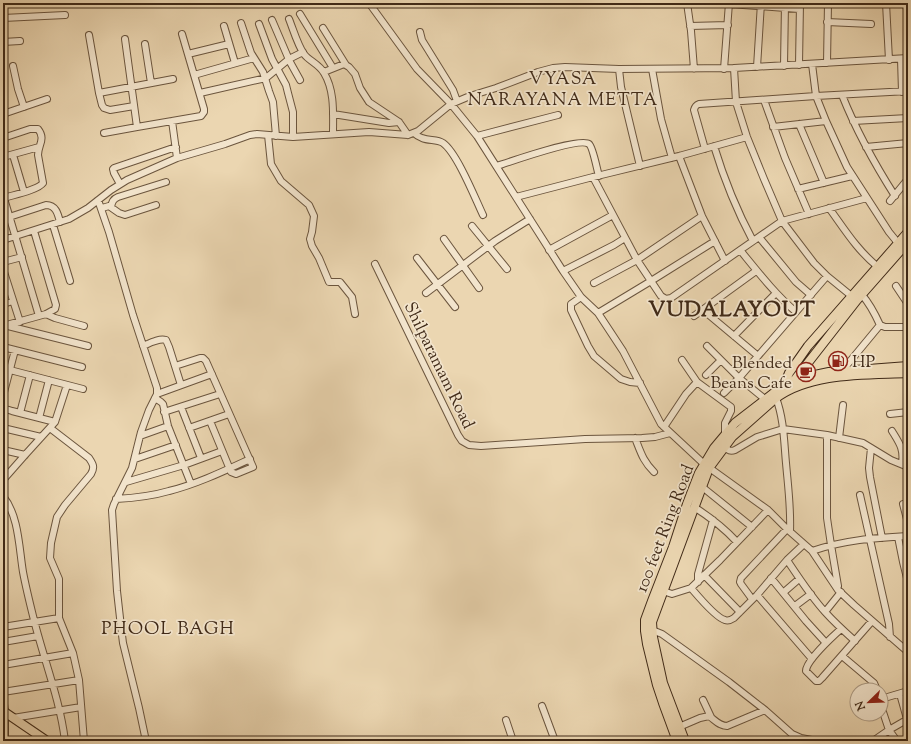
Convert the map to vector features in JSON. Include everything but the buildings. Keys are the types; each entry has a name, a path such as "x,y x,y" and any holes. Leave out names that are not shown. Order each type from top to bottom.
{"main road":[{"path":"857,297 904,246 908,232"},
{"path":"788,387 878,267 904,246"},
{"name":"100 feet Ring Road","path":"685,741 663,683 653,637 652,622 714,448 735,423 766,400 810,376 829,372 908,366"},
{"name":"100 feet Ring Road","path":"677,741 662,703 645,631 646,620 652,600 673,547 699,473 732,437 788,387 838,377 908,373"},
{"path":"4,712 36,737 47,741"}],"street":[{"path":"369,3 417,69 451,104 477,136 563,271 581,297 598,313 624,351 661,424 707,466 768,510 812,551 840,591 908,652"},
{"path":"687,3 694,69"},
{"path":"827,63 828,3"},
{"path":"886,3 889,60"},
{"path":"906,3 908,17"},
{"path":"724,68 729,4 800,6 799,65"},
{"path":"757,67 761,5"},
{"path":"784,66 785,6"},
{"path":"300,14 333,68"},
{"path":"3,18 65,15"},
{"path":"288,19 303,52 324,72 330,88 333,114 332,134"},
{"path":"272,20 300,80"},
{"path":"828,22 871,24"},
{"path":"241,23 248,45 266,78 273,102 276,136"},
{"path":"259,24 272,59 286,85 293,112 293,138"},
{"path":"690,26 728,25"},
{"path":"224,26 235,63"},
{"path":"323,28 346,65 355,74 360,88 369,102 399,122 411,134 422,139 441,142 448,148 464,174 483,215"},
{"path":"420,32 422,40 453,90 457,101"},
{"path":"104,133 201,116 204,109 182,34"},
{"path":"89,35 102,105 106,110 134,106"},
{"path":"125,39 137,127"},
{"path":"3,42 20,41"},
{"path":"145,44 151,83"},
{"path":"188,54 230,44"},
{"path":"200,93 266,78 289,59 303,52"},
{"path":"194,75 254,58"},
{"path":"3,240 53,225 80,214 120,184 177,158 250,135 257,134 293,138 369,132 411,134 418,131 451,104 457,101 553,68 734,68 908,58"},
{"path":"705,149 694,110 699,104 905,92 901,59"},
{"path":"812,64 816,96 847,167 889,232 904,246"},
{"path":"324,72 340,65 346,65"},
{"path":"13,66 24,107"},
{"path":"734,68 736,102 747,137 782,221 814,263 827,276 857,297 868,302 880,325 885,327 908,327"},
{"path":"619,69 621,87 640,166"},
{"path":"652,69 661,119 702,216 725,261"},
{"path":"99,93 173,79"},
{"path":"842,95 866,147 894,196"},
{"path":"3,112 47,99"},
{"path":"764,100 773,127 809,214"},
{"path":"333,114 389,122 399,122"},
{"path":"477,136 558,115"},
{"path":"853,121 908,118"},
{"path":"172,121 177,158"},
{"path":"773,127 826,121"},
{"path":"799,124 824,182"},
{"path":"3,138 30,129 38,129 42,140 38,155 43,183 40,186 24,192 4,196 39,316"},
{"path":"268,135 272,164 281,181 310,205 314,216 310,239 329,282 340,282 352,297 355,314"},
{"path":"516,197 676,157 747,137"},
{"path":"497,166 526,156 568,145 585,142 588,143 591,147 596,176 613,215 637,260 661,296 669,299 782,221 866,198"},
{"path":"866,147 908,143"},
{"path":"714,146 721,172 731,197 753,241"},
{"path":"120,184 114,173 114,168 176,147"},
{"path":"3,158 39,148"},
{"path":"13,155 24,192"},
{"path":"798,189 852,176"},
{"path":"890,201 908,179"},
{"path":"112,207 113,200 118,197 166,182"},
{"path":"98,200 110,232 133,314 157,388 156,396 149,410 140,436 132,468 112,510 117,592 123,643 146,741"},
{"path":"3,219 46,205 51,205 54,207 60,222"},
{"path":"102,208 109,206 125,215 156,205"},
{"path":"829,208 856,246 878,267"},
{"path":"549,250 613,215"},
{"path":"594,283 637,260 702,216"},
{"path":"426,293 463,264 530,219"},
{"path":"53,225 70,281"},
{"path":"472,226 507,269"},
{"path":"5,326 46,314 55,309 56,306 34,231"},
{"path":"759,237 796,282 811,295"},
{"path":"563,271 625,238"},
{"path":"444,239 479,288"},
{"path":"598,313 715,241"},
{"path":"740,250 756,271 796,312"},
{"path":"3,262 22,257"},
{"path":"417,258 455,307"},
{"name":"Shilparamam Road","path":"376,264 462,442 469,445 481,446 585,439 655,437 670,432"},
{"path":"3,269 20,322"},
{"path":"694,316 756,271"},
{"path":"724,393 739,378 827,276"},
{"path":"896,286 908,304"},
{"path":"734,336 776,293"},
{"path":"581,297 571,304 571,310 594,356 621,379 640,383"},
{"path":"3,304 14,301"},
{"path":"703,310 758,356"},
{"path":"46,314 84,326"},
{"path":"842,371 880,325"},
{"path":"5,326 88,346"},
{"path":"143,346 160,339 164,338 166,340 180,385"},
{"path":"707,346 739,378 766,400"},
{"path":"3,347 82,366"},
{"path":"3,396 15,350"},
{"path":"116,499 160,493 191,484 250,459 206,361 203,358 200,358 175,366"},
{"path":"682,360 697,382 731,407 731,411 725,423 725,436"},
{"path":"706,375 721,360"},
{"path":"10,370 83,389"},
{"path":"156,396 180,385 212,374"},
{"path":"20,413 30,375"},
{"path":"39,418 49,380"},
{"path":"664,427 686,394 697,382"},
{"path":"3,480 55,422 67,385"},
{"path":"164,412 220,394"},
{"path":"156,396 163,404 168,426 191,484"},
{"path":"776,398 783,429 790,509 788,530 741,578 740,582 812,659"},
{"path":"839,438 842,405"},
{"path":"3,406 6,409 55,422"},
{"path":"181,406 201,458"},
{"path":"890,414 908,412"},
{"path":"189,428 229,414"},
{"path":"210,421 229,468"},
{"path":"140,436 168,426"},
{"path":"3,428 41,437"},
{"path":"50,428 89,458 94,467 91,474 65,505 57,518 51,544 50,558 59,578 59,618 73,653 78,680 84,741"},
{"path":"724,447 732,452 757,437 783,429 828,435 864,443 891,460 905,465"},
{"path":"892,432 900,445 905,465"},
{"path":"825,612 840,591 827,518 828,435"},
{"path":"636,438 643,459 654,472"},
{"path":"134,459 176,445"},
{"path":"871,448 869,471 882,538"},
{"path":"3,450 25,455"},
{"path":"126,482 184,465 222,451"},
{"path":"701,486 752,527"},
{"path":"3,496 9,506 16,527 23,573 34,622 59,711 65,741"},
{"path":"860,496 889,624 890,637"},
{"path":"903,504 908,523"},
{"path":"694,507 727,531 737,542"},
{"path":"663,591 672,594 691,588 768,510"},
{"path":"698,582 698,574 713,520"},
{"path":"812,551 831,545 870,538 908,536"},
{"path":"898,537 908,582"},
{"path":"691,588 720,618 727,621 730,620 740,612 787,560 804,544"},
{"path":"787,560 799,579 825,612 855,641"},
{"path":"704,575 740,612"},
{"path":"771,578 826,643"},
{"path":"784,592 799,579"},
{"path":"795,606 811,594"},
{"path":"3,627 59,618"},
{"path":"841,629 812,659 806,669 815,680 818,681 822,678 872,621"},
{"path":"652,630 662,634 729,682 766,710 792,734 817,741"},
{"path":"3,642 38,636"},
{"path":"3,665 73,653"},
{"path":"842,656 874,682"},
{"path":"3,692 78,680"},
{"path":"889,697 908,691"},
{"path":"873,741 908,719 900,694"},
{"path":"3,696 5,741"},
{"path":"703,700 711,718"},
{"path":"542,706 555,741"},
{"path":"13,718 81,707"},
{"path":"679,727 708,716 720,724 727,726 766,710"},
{"path":"506,720 513,741"},
{"path":"886,722 889,730 897,741"}],"place":[{"name":"HP","path":"838,361"},
{"name":"Blended Beans Cafe","path":"806,372"}],"district":[{"name":"VYASA NARAYANA METTA","path":"563,88"},
{"name":"VUDALAYOUT","path":"732,309"},
{"name":"PHOOL BAGH","path":"168,628"}]}
